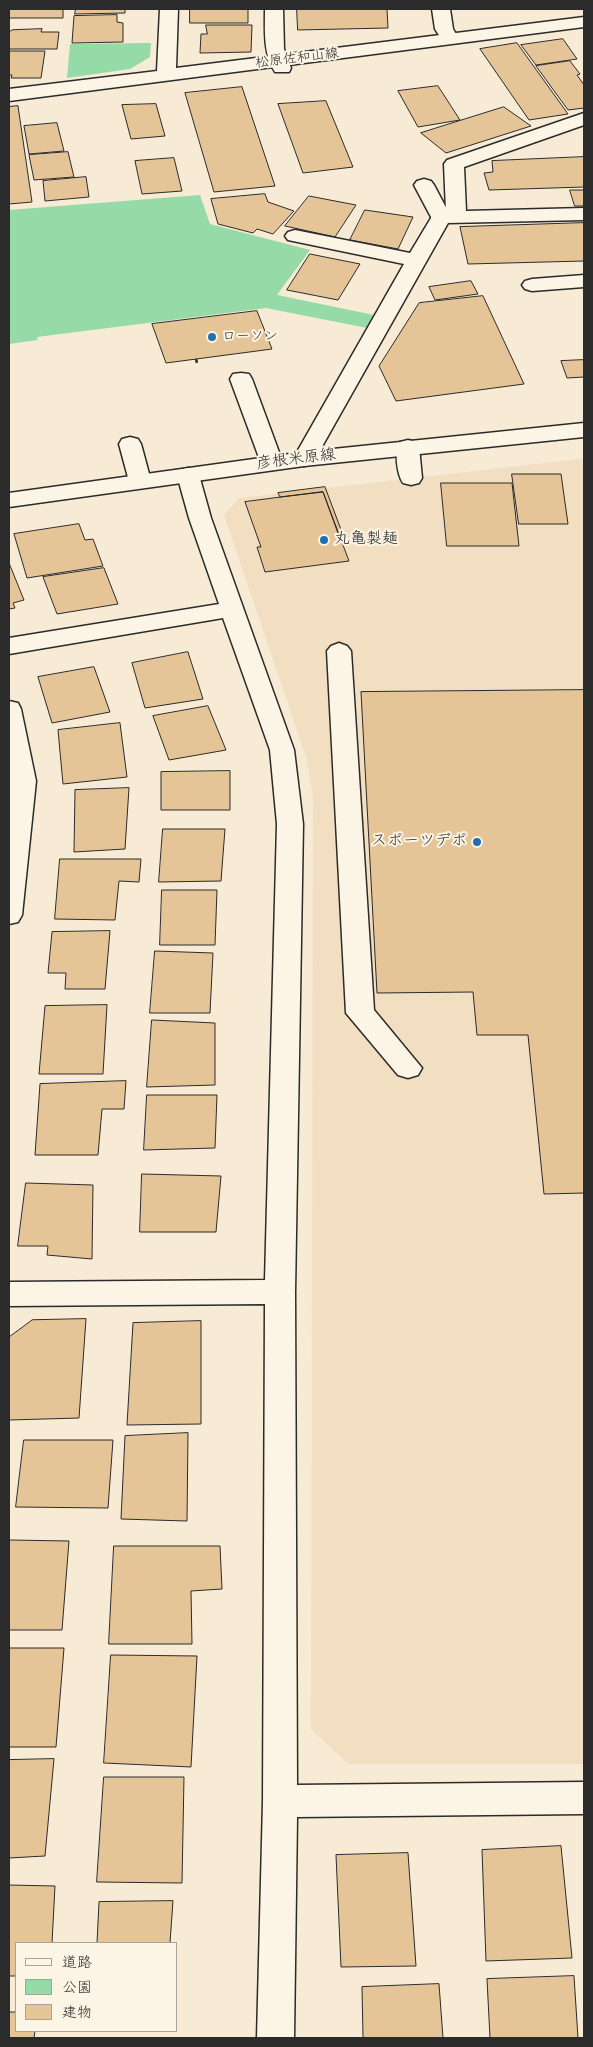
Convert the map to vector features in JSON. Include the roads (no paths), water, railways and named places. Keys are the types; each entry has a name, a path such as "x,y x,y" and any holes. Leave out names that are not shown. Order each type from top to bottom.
{"street":[{"path":"166,75 169,9"},
{"path":"274,9 275,49 280,64"},
{"path":"441,9 444,29 450,39"},
{"name":"松原佐和山線","path":"9,95 166,75 280,64 584,22"},
{"path":"304,459 418,261 449,217 454,164 584,119"},
{"path":"424,185 449,217"},
{"path":"449,217 584,214"},
{"path":"295,236 418,261"},
{"path":"532,285 584,281"},
{"path":"241,379 272,463"},
{"name":"彦根米原線","path":"9,500 304,459 584,430"},
{"path":"130,444 140,481"},
{"path":"408,447 411,478"},
{"path":"188,474 200,518 282,750 290,824 280,1292 280,1801 276,2038"},
{"path":"9,646 232,609"},
{"path":"339,651 360,1013 408,1068"},
{"path":"9,709 23,781 9,915"},
{"path":"9,1294 280,1292"},
{"path":"280,1801 584,1798"}],"place":[{"name":"ローソン","path":"212,337"},
{"name":"丸亀製麺","path":"324,540"},
{"name":"スポーツデポ","path":"477,842"}]}
